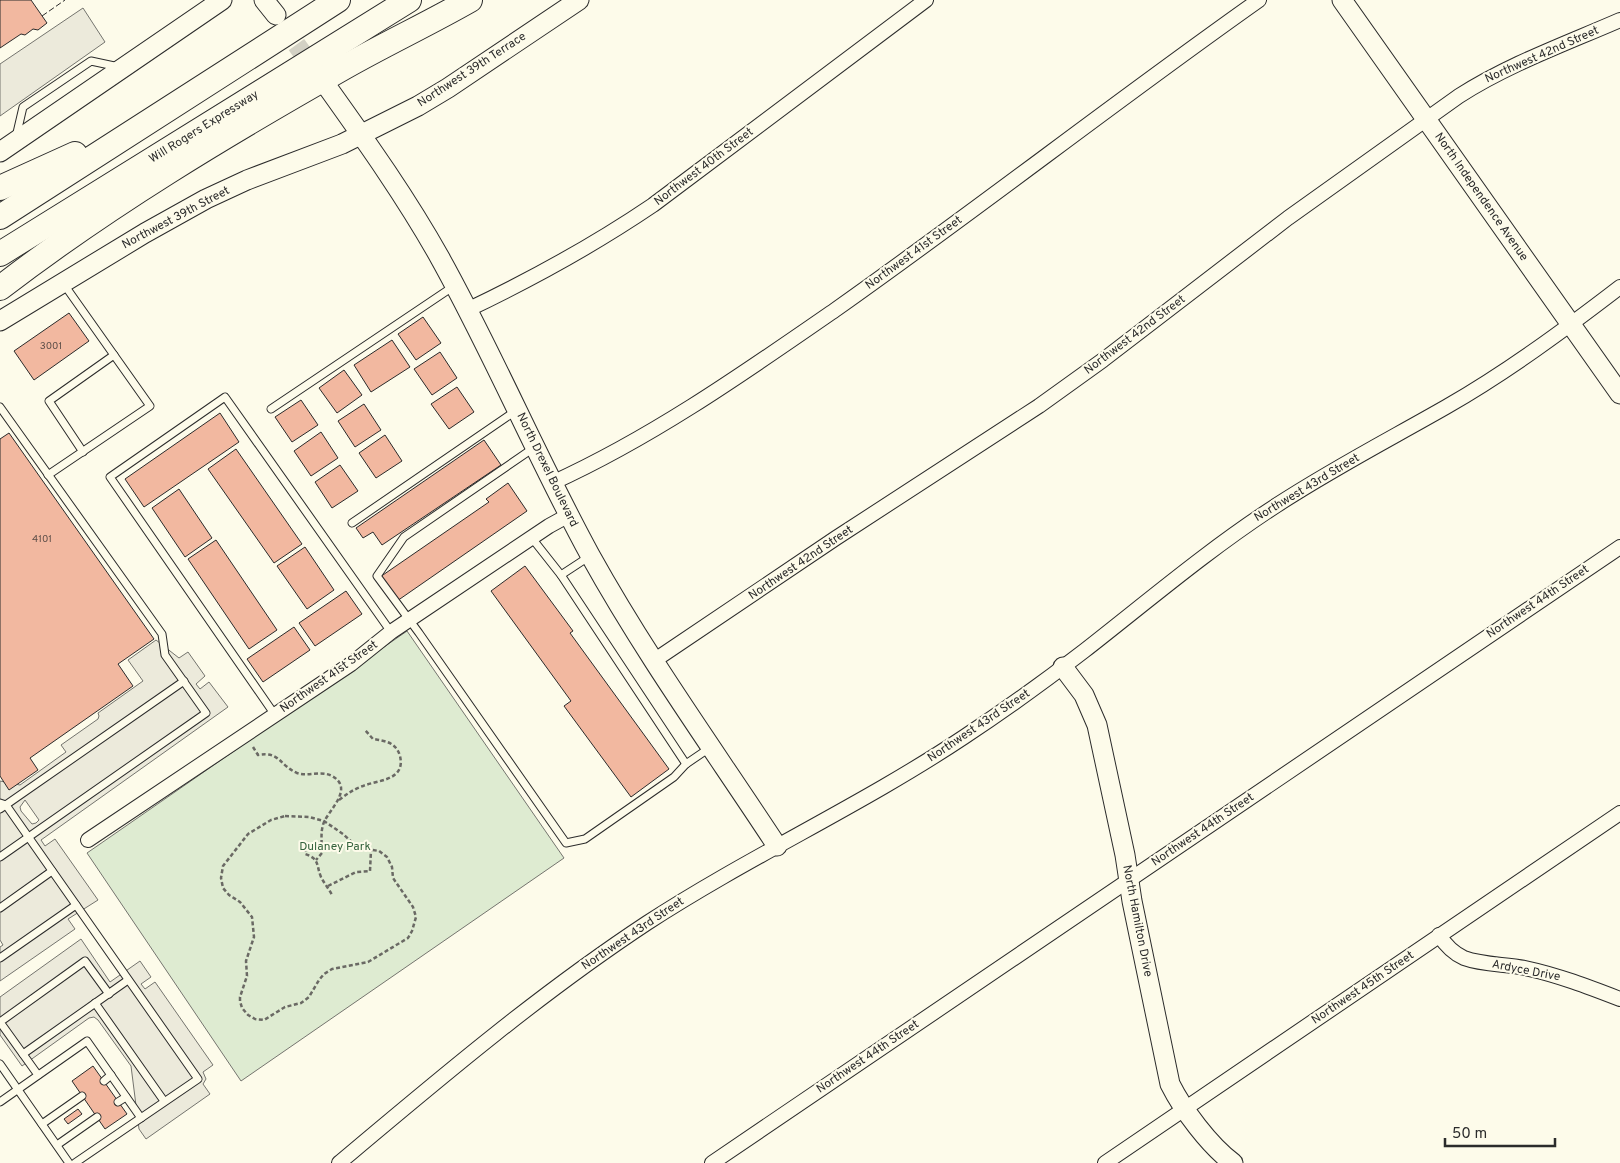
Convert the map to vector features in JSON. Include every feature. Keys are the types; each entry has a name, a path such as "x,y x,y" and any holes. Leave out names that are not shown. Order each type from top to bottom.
{"highway":[{"path":"0,217 338,0"},
{"name":"Will Rogers Expressway","path":"0,254 409,0"},
{"path":"322,54 450,0"},
{"path":"0,288 88,223 148,184 336,72 470,0"},
{"path":"0,188 151,119"}],"street":[{"path":"8,147 222,0"},
{"path":"264,0 276,16"},
{"name":"Northwest 39th Terrace","path":"362,135 432,98 579,0"},
{"name":"Northwest 40th Street","path":"467,310 573,256 653,205 926,0"},
{"name":"Northwest 41st Street","path":"552,483 589,466 643,436 721,389 774,353 917,252 1104,111 1259,0"},
{"name":"North Independence Avenue","path":"1342,0 1620,394"},
{"name":"Northwest 42nd Street","path":"655,660 1039,406 1103,360 1288,218 1458,96 1500,71 1620,20"},
{"name":"North Drexel Boulevard","path":"328,88 410,206 455,286 518,410 552,483 591,556 655,660 777,846"},
{"name":"Northwest 39th Street","path":"0,321 145,233 206,199 246,180 362,135"},
{"name":"Northwest 43rd Street","path":"339,1163 478,1046 562,982 679,903 932,758 987,722 1064,667 1206,554 1257,518 1328,473 1481,386 1571,324 1620,287"},
{"name":"Northwest 41st Street","path":"88,840 351,664 408,620 569,515"},
{"name":"Northwest 44th Street","path":"712,1163 1620,547"},
{"name":"North Hamilton Drive","path":"1064,667 1084,695 1097,725 1170,1084 1211,1142 1233,1163"},
{"name":"Northwest 45th Street","path":"1106,1163 1620,813"},
{"name":"Ardyce Drive","path":"1439,936 1447,947 1466,959 1523,967 1556,975 1620,999"}],"lane":[{"path":"48,475 150,406 62,283"},
{"path":"271,409 455,286"},
{"path":"83,452 48,401 114,355"},
{"path":"275,715 110,477 225,397 391,632"},
{"path":"0,406 162,634 166,655 206,713 0,857"},
{"path":"352,523 518,410"},
{"path":"536,447 404,537 377,576 566,843 585,839 674,777 686,764 712,747"},
{"path":"531,538 562,575 686,764"},
{"path":"562,575 591,556"},
{"path":"75,1163 198,1078 29,837 2,806 184,681"},
{"path":"0,908 52,871"},
{"path":"0,958 76,905"},
{"path":"38,1075 0,1022 85,961 109,994"},
{"path":"23,1054 128,980"},
{"path":"95,1003 164,1101"},
{"path":"0,1102 87,1041 141,1118"},
{"path":"0,1064 70,1163"},
{"path":"104,1081 111,1075"},
{"path":"42,1124 82,1096"},
{"path":"118,1102 126,1096"},
{"path":"57,1145 96,1117"}],"path":[{"path":"316,860 322,853 321,833 324,821 338,801 354,789 390,778 398,770 400,759 396,748 388,741 373,739 366,730"},
{"path":"244,736 258,755 267,753 275,755 286,767 299,774 331,775 338,781 341,789 338,801"},
{"path":"285,816 295,816 324,821 355,845 379,851 387,857 392,867 393,878 413,907 416,917 412,931 408,938 368,962 354,966 341,966 324,974 309,997 301,1003 285,1007 264,1020 255,1019 242,1008 240,997 247,976 246,961 254,937 252,917 244,906 223,888 220,878 224,866 248,834 271,820 285,816"},
{"path":"305,848 305,854 316,860 321,876 332,895"},
{"path":"328,886 356,872 370,871 371,850"}],"green space":[{"name":"Dulaney Park","path":"407,631 564,858 241,1081 87,853"}],"shaded area":[{"path":"83,8 105,42 0,116 0,64"},
{"path":"156,640 179,658 188,652 205,676 196,684 200,689 209,682 228,707 41,840 45,846 55,839 98,900 68,919 75,929 0,981 0,947 3,945 0,940 0,781 20,785 66,752 61,745 98,719 98,713 143,681 128,660","holes":["25,800 39,820 32,824 21,811 20,807"]},
{"path":"81,939 110,982 140,961 151,977 141,984 145,989 155,982 213,1065 203,1072 206,1079 203,1084 210,1094 146,1139 139,1129 131,1066 94,1017 89,1018 22,1066 0,1035 0,997"}],"building":[{"path":"0,0 31,0 47,23 38,30 33,29 25,35 21,34 0,48"},
{"path":"69,313 89,341 34,380 14,351"},
{"path":"423,317 441,343 416,360 398,334"},
{"path":"392,340 410,367 371,392 354,365"},
{"path":"440,352 457,378 432,395 414,369"},
{"path":"344,370 362,395 337,413 319,388"},
{"path":"457,387 474,412 449,429 431,404"},
{"path":"301,400 318,425 292,442 275,417"},
{"path":"364,404 381,430 355,447 338,421"},
{"path":"220,413 239,442 144,507 125,479"},
{"path":"321,432 338,458 311,476 294,451"},
{"path":"9,433 154,639 118,664 133,686 30,758 38,770 9,790 0,776 0,439"},
{"path":"385,435 402,461 376,478 359,453"},
{"path":"484,440 501,465 382,545 373,532 363,538 356,528"},
{"path":"236,449 302,544 274,563 208,469"},
{"path":"340,465 358,491 332,508 315,482"},
{"path":"508,483 527,511 397,601 380,577 489,502 486,499"},
{"path":"179,489 212,538 185,557 152,508"},
{"path":"216,540 277,630 249,649 188,559"},
{"path":"305,547 334,590 307,609 277,566"},
{"path":"525,566 573,631 570,633 669,769 631,797 564,706 571,701 491,591"},
{"path":"346,591 362,614 315,646 299,623"},
{"path":"294,627 310,650 263,682 247,659"},
{"path":"93,1066 127,1114 105,1129 72,1081"},
{"path":"78,1109 82,1114 68,1124 64,1119"}],"tunnel":[{"path":"280,22 317,73"}],"fence":[{"path":"42,16 65,0"}]}
